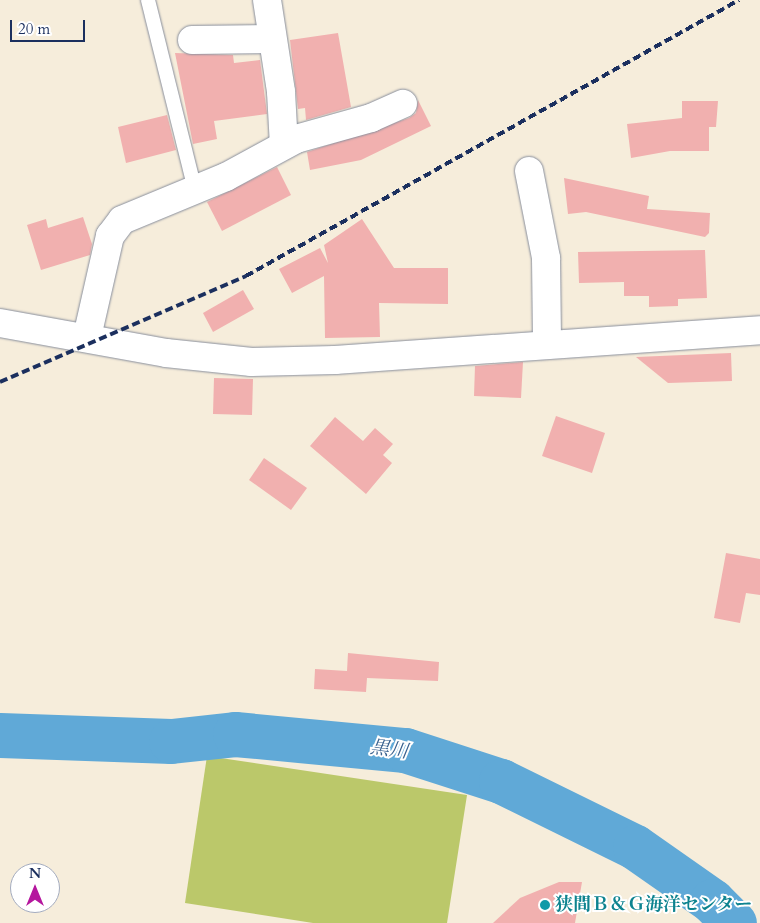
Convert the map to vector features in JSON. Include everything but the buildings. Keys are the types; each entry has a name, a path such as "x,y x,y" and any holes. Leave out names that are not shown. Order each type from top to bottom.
{"street":[{"path":"267,0 284,145"},
{"path":"192,40 272,39"},
{"path":"87,337 112,229 130,216 195,190 284,145 402,104"},
{"path":"530,170 546,258 547,345"},
{"path":"0,323 174,354 252,362 547,345 760,330"}],"lane":[{"path":"148,0 195,190"}],"green space":[{"path":"207,756 467,795 447,923 313,923 185,903"}],"waterway":[{"name":"黒川","path":"0,735 171,741 235,734 405,750 501,781 635,847 712,901 734,923"}],"railway":[{"path":"0,382 246,276 739,0"}],"place":[{"name":"狭間Ｂ＆Ｇ海洋センター","path":"545,905"}]}
